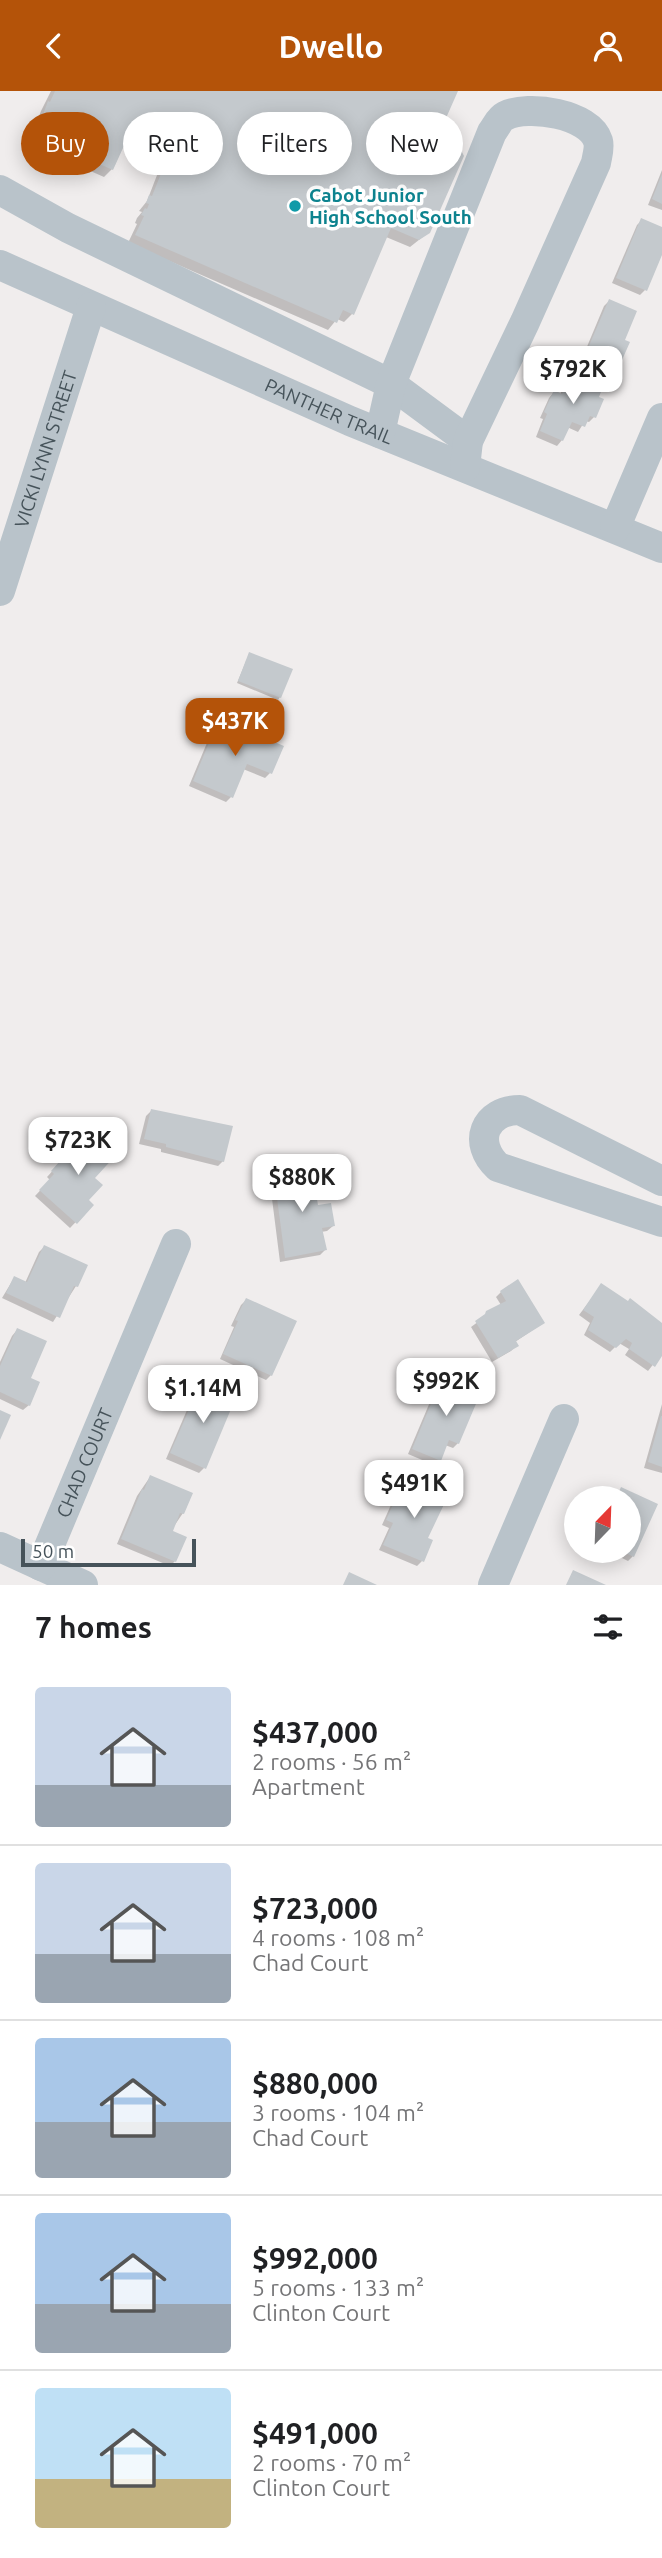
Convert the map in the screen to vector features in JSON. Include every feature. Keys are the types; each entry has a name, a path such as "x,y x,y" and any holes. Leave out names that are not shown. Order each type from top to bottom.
{"street":[{"path":"0,190 68,228 391,384 466,454 596,163 599,143 592,129 571,118 547,112 519,110 502,117 492,132 391,384 380,433"},
{"name":"PANTHER TRAIL","path":"0,265 380,433 466,454 615,528 662,548"},
{"name":"VICKI LYNN STREET","path":"0,591 91,307"},
{"path":"615,528 662,418"},
{"path":"662,1181 520,1110 499,1114 485,1130 485,1151 498,1167 662,1222"},
{"name":"CHAD COURT","path":"41,1566 176,1244"},
{"path":"493,1585 565,1419"},
{"path":"0,1548 83,1585"}],"building":[{"name":"Cabot Junior High School South","path":"55,91 458,91 449,112 366,112 366,175 456,175 430,233 419,240 391,228 354,315 343,310 337,323 135,235 144,216 141,215 149,204 146,203 149,195 152,196 160,175 223,175 223,112 123,112 123,148 113,170 109,168 109,112 44,112 48,101 50,102"},
{"path":"662,174 662,204 652,199"},
{"path":"641,218 662,227 662,255 647,291 616,278"},
{"path":"609,299 637,311 625,340 630,342 618,369 585,355"},
{"path":"572,371 604,384 599,397 604,399 596,418 590,416 585,427 572,422 563,441 540,431 547,414 544,412 554,390 562,394"},
{"path":"249,652 293,669 281,698 238,681"},
{"path":"219,719 284,746 272,774 247,764 233,798 193,781"},
{"path":"151,1109 233,1126 224,1162 144,1139"},
{"path":"88,1130 116,1155 95,1178 103,1185 89,1200 94,1205 77,1224 39,1190 54,1174 51,1171"},
{"path":"312,1170 318,1205 331,1203 335,1226 322,1228 327,1250 285,1258 274,1176"},
{"path":"44,1245 88,1265 78,1287 74,1286 60,1318 6,1293 14,1276 27,1282"},
{"path":"518,1279 545,1323 516,1341 519,1346 498,1358 475,1321 486,1311 506,1301 500,1291"},
{"path":"601,1283 628,1301 630,1298 662,1323 662,1356 655,1367 629,1349 632,1343 626,1339 616,1348 588,1330 594,1317 583,1310"},
{"path":"246,1298 297,1321 272,1376 223,1354"},
{"path":"17,1328 47,1341 31,1378 40,1382 30,1406 0,1392 0,1366"},
{"path":"443,1375 481,1392 459,1444 449,1440 441,1461 412,1449"},
{"path":"201,1382 236,1397 206,1469 170,1453"},
{"path":"0,1410 11,1415 0,1440"},
{"path":"662,1416 662,1467 648,1462"},
{"path":"150,1475 193,1493 184,1514 180,1513 173,1531 187,1537 176,1562 121,1539"},
{"path":"412,1480 448,1496 428,1538 433,1540 424,1562 383,1545 393,1523 386,1520 399,1491 406,1494"},
{"path":"641,1496 658,1504 641,1542"},
{"path":"573,1570 606,1585 566,1585"},
{"path":"349,1572 377,1585 343,1585"}],"place":[{"name":"Cabot Junior High School South","path":"295,206"}]}
